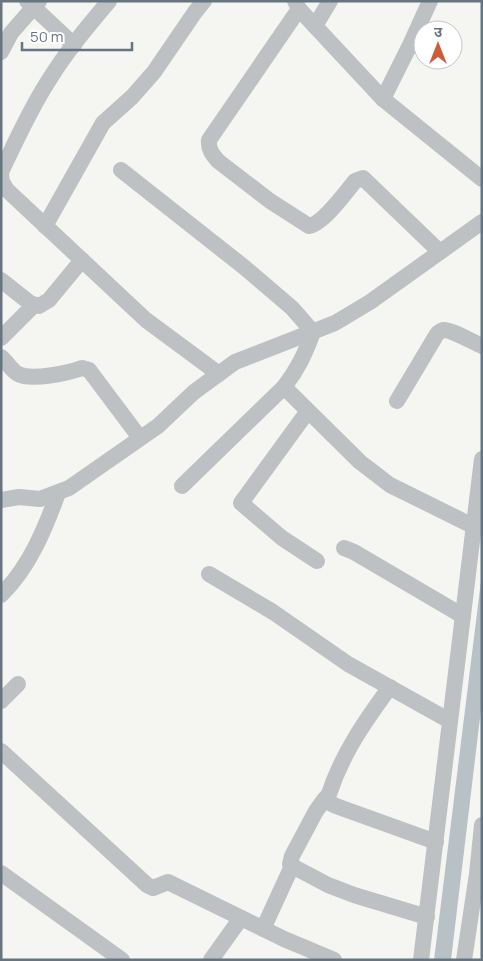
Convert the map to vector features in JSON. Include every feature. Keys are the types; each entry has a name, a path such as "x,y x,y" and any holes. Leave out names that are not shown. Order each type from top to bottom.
{"street":[{"path":"110,1 74,45 49,80 2,169 2,182 7,190 146,320 219,374"},
{"path":"45,226 103,123 132,97 154,72 204,1"},
{"path":"315,26 330,1"},
{"path":"384,99 430,1"},
{"path":"1,52 11,33 33,3 74,45"},
{"path":"440,252 363,178 356,181 321,220 309,226 270,201 218,161 208,146 209,140 297,5 384,99 482,179"},
{"path":"121,170 244,267 292,308 313,332"},
{"path":"1,500 19,497 40,499 70,488 158,426 194,392 235,362 335,323 370,302 482,222"},
{"path":"1,280 34,305 40,306 49,300 82,260"},
{"path":"1,338 34,305"},
{"path":"397,401 434,338 440,332 447,330 482,346"},
{"path":"182,486 284,387 300,364 313,332"},
{"path":"1,358 15,372 26,377 82,368 89,370 140,438"},
{"path":"284,387 366,467 390,485 474,526"},
{"path":"308,410 241,503 282,538 317,561"},
{"path":"421,960 482,459"},
{"path":"1,486 19,497"},
{"path":"1,595 10,586 34,549 58,493"},
{"path":"344,548 463,616"},
{"path":"209,574 273,612 348,664 450,721"},
{"path":"1,701 18,684"},
{"path":"263,929 292,866 290,864 292,856 316,811 329,794 352,742 390,687"},
{"path":"1,751 147,885 153,888 168,882 263,929 334,960"},
{"path":"324,800 436,842"},
{"path":"464,960 476,921 482,825"},
{"path":"292,866 328,885 354,895 427,917"},
{"path":"1,873 122,960"},
{"path":"211,960 241,918"}],"shaded area":[{"path":"482,573 482,701 451,960 434,960"}]}
